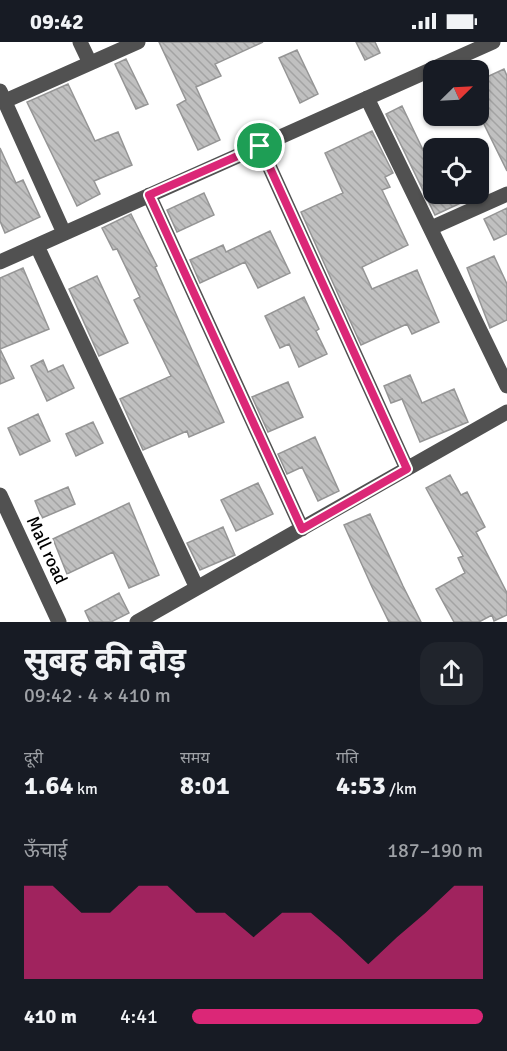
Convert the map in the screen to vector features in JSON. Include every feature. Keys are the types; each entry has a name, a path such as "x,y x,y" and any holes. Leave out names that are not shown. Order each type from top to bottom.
{"street":[{"path":"80,42 90,63"},
{"path":"64,233 2,96 90,63 138,42"},
{"path":"0,262 493,42"},
{"path":"368,98 507,386"},
{"path":"260,146 407,469"},
{"path":"431,228 507,194"},
{"path":"149,195 302,529"},
{"path":"37,246 197,588"},
{"path":"137,622 507,412"},
{"name":"Mall road","path":"0,495 59,622"}],"building":[{"path":"159,42 263,42 215,64 221,76 196,87 220,140 198,150 177,105 186,100"},
{"path":"356,42 375,42 380,53 365,60"},
{"path":"297,50 318,94 300,103 279,58"},
{"path":"126,59 148,104 136,109 115,64"},
{"path":"504,69 507,76 507,171 485,126 489,126 489,76"},
{"path":"68,84 95,141 118,132 132,165 94,181 100,194 77,206 27,102"},
{"path":"402,106 423,150 423,190 386,114"},
{"path":"372,131 393,173 385,177 390,187 382,190 408,245 362,267 372,289 417,270 439,322 412,334 407,324 361,345 301,212 343,193 325,153"},
{"path":"0,148 16,183 23,180 40,217 5,233 0,221"},
{"path":"204,193 214,215 177,232 167,210"},
{"path":"430,204 459,204 435,215"},
{"path":"507,208 507,234 494,240 484,219"},
{"path":"131,214 157,266 155,267 224,422 189,437 187,431 143,450 120,399 171,376 134,300 140,297 117,249 113,250 102,228"},
{"path":"270,231 290,273 258,288 245,262 200,283 190,260 223,245 226,252"},
{"path":"494,256 507,284 507,320 490,328 467,268"},
{"path":"23,268 49,329 0,349 0,278"},
{"path":"97,276 128,343 99,356 69,289"},
{"path":"304,297 319,329 316,331 327,354 299,367 289,344 280,348 265,316"},
{"path":"0,349 14,378 0,384"},
{"path":"43,360 48,372 63,365 74,388 47,401 31,366"},
{"path":"410,375 422,403 454,389 468,422 420,442 402,399 391,403 384,386"},
{"path":"288,382 303,417 268,432 252,397"},
{"path":"38,414 50,441 20,455 8,428"},
{"path":"93,422 103,443 76,456 66,434"},
{"path":"315,437 339,491 318,501 302,467 287,474 278,454"},
{"path":"450,475 461,495 467,492 485,527 476,532 507,593 507,615 494,621 492,615 479,622 454,622 436,589 465,573 458,558 463,556 426,488"},
{"path":"258,483 273,514 236,531 221,500"},
{"path":"68,487 75,504 42,518 35,501"},
{"path":"129,503 159,575 129,588 113,552 67,574 53,539"},
{"path":"370,514 421,622 389,622 372,587 344,525"},
{"path":"223,527 235,555 200,570 187,543"},
{"path":"119,593 129,613 111,622 90,622 85,611"}],"route":[{"path":"260,146 407,469 302,529 149,195 260,146"}]}
